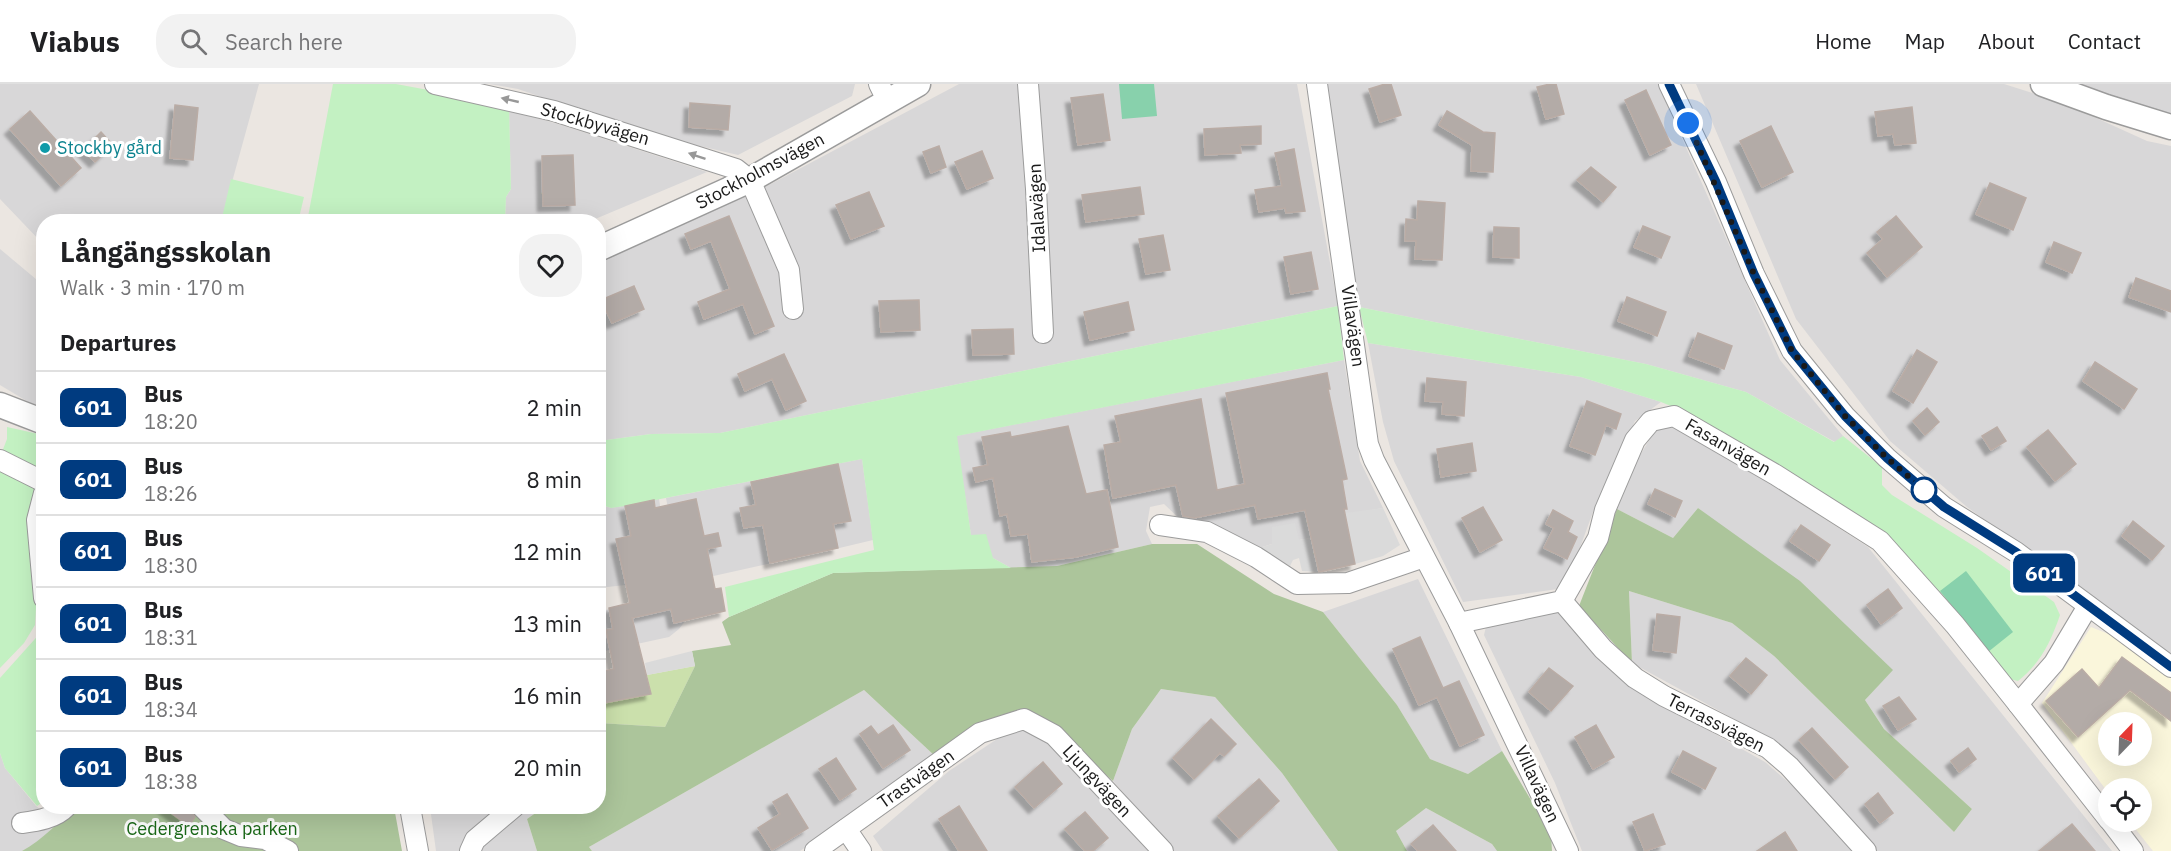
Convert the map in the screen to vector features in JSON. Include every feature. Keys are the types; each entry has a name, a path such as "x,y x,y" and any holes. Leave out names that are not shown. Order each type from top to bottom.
{"street":[{"name":"Stockbyvägen","path":"435,84 554,111 631,133 736,169 750,180"},
{"name":"Stockholmsvägen","path":"606,245 750,180 883,92 918,84"},
{"name":"Idalavägen","path":"1028,84 1043,333"},
{"name":"Villavägen","path":"1317,84 1368,444 1374,460 1459,623 1568,851"},
{"path":"1669,84 1716,182 1754,274 1792,351 1845,416 1887,458 1944,507 2016,552 2171,667"},
{"path":"2043,84 2171,127"},
{"path":"750,180 789,270 793,309"},
{"path":"0,405 36,419"},
{"name":"Fasanvägen","path":"1562,601 1598,538 1605,510 1635,440 1651,421 1674,416 1776,475 1880,541 1955,625 2098,806"},
{"path":"0,460 36,478"},
{"path":"1160,525 1208,532 1256,557 1297,584 1348,583 1424,557"},
{"path":"1459,623 1562,601"},
{"name":"Terrassvägen","path":"1562,601 1603,649 1635,678 1664,696 1768,748 1789,766 1866,851"},
{"path":"2018,704 2054,663 2088,606"},
{"name":"Trastvägen","path":"814,851 980,733 1024,719"},
{"name":"Ljungvägen","path":"1024,719 1054,735 1163,851"},
{"path":"22,823 37,821 56,814"},
{"path":"209,814 224,829 241,836 265,839 288,851"},
{"path":"411,814 418,851"},
{"path":"470,851 475,840 506,814"},
{"path":"846,829 861,851"},
{"name":"Fasanvägen","path":"2118,832 2133,851"}],"shaded area":[{"path":"0,84 259,84 223,214 36,214 36,237 0,199"},
{"path":"489,84 855,84 852,96 738,155 641,132 518,89"},
{"path":"959,84 1297,84 1338,306 720,433 651,434 606,440 606,254 767,186"},
{"path":"1322,84 1658,84 1780,360 1843,436 1835,442 1746,392 1646,364 1359,307"},
{"path":"1696,84 2004,84 2061,102 2147,141 2171,146 2171,654 1967,507 1890,441 1796,319"},
{"path":"2082,84 2171,84 2171,118 2104,94"},
{"path":"509,110 707,172 606,214 505,214 506,197 511,189"},
{"path":"0,249 36,279 36,404 0,385"},
{"path":"1368,343 1581,377 1661,402 1635,421 1593,512 1571,572 1558,589 1463,602 1394,461 1383,422"},
{"path":"1344,360 1360,461 1383,508 1308,521 1311,538 1299,540 1273,527 1272,544 1259,548 1218,526 1183,522 1164,504 1150,507 1146,531 1152,544 1057,566 1011,568 993,558 971,535 956,436"},
{"path":"1657,427 1674,427 1701,439 1868,547 2112,851 1877,851 1803,766 1778,743 1632,663 1629,591 1732,623 1774,656 1954,832 1972,809 1884,729 1865,700 1892,670 1698,508 1673,538 1617,509 1639,457"},
{"path":"862,459 873,540 810,555 795,472"},
{"path":"786,474 799,557 682,583 666,498"},
{"path":"659,499 672,581 627,593 625,585 606,587 606,506 611,508"},
{"path":"1383,508 1400,545 1383,556 1355,564 1352,547 1316,554 1319,572 1302,571 1299,558 1293,560 1290,566 1259,548 1272,544 1272,527 1295,523 1299,540 1311,538 1348,530 1345,513"},
{"path":"1418,579 1502,751 1468,774 1430,759 1397,705 1323,612"},
{"path":"669,599 674,622 686,620 669,637 606,651 606,610 644,600"},
{"path":"1555,611 1562,615 1602,663 1649,697 1765,762 1810,801 1855,851 1582,851 1555,783 1484,635 1486,627 1531,613"},
{"path":"2091,627 2111,635 2171,678 2171,851 2153,851 2138,832 2152,832 2152,778 2098,779 2042,703"},
{"path":"692,651 695,666 647,675 645,663"},
{"path":"1161,689 1215,697 1282,773 1338,851 1174,851 1113,781 1132,729"},
{"path":"864,690 936,757 800,851 592,851 589,847"},
{"path":"1026,728 1057,749 1149,851 883,851 873,836 949,771 1003,735"},
{"path":"0,753 5,768 36,806 36,814 47,814 58,822 38,843 22,851 0,851"},
{"path":"1426,808 1492,844 1497,851 1407,851 1396,831"},
{"path":"431,814 534,814 527,819 537,851 436,851"}],"green space":[{"path":"333,84 396,84 509,105 511,189 506,197 505,214 309,214"},
{"path":"1119,84 1154,84 1157,116 1122,119"},
{"path":"231,179 304,197 300,214 223,214"},
{"path":"1338,306 1344,360 957,436 971,535 986,534 993,558 1011,568 833,573 729,617 725,587 874,550 862,459 625,506 606,506 606,440 651,434 720,433"},
{"path":"1359,307 1646,364 1746,392 1834,442 1843,436 1882,467 1882,485 1892,495 1977,548 2054,602 2060,615 2049,643 2033,667 2018,681 2002,677 1885,539 1693,415 1661,402 1581,377 1368,343"},
{"path":"7,427 36,433 36,608 35,625 24,643 0,668 0,457 7,439"},
{"path":"1698,508 1800,581 1893,670 1865,700 1884,729 1972,809 1954,832 1774,656 1732,623 1629,591 1632,663 1579,606 1617,509 1673,538"},
{"path":"1152,544 1197,544 1274,594 1323,612 1397,705 1430,759 1468,774 1502,751 1551,834 1552,851 1497,851 1492,844 1426,808 1396,831 1407,851 1338,851 1282,773 1215,697 1161,689 1132,729 1113,781 1050,725 1023,709 982,722 936,757 864,690 589,847 592,851 537,851 527,819 534,814 606,814 606,723 665,727 695,666 692,651 731,645 722,622 729,617 833,573 1057,566"},
{"path":"1966,571 2013,632 1988,652 1940,591"},
{"path":"36,638 36,805 5,768 0,753 0,678"},
{"path":"695,666 665,727 606,723 606,702 651,694 647,675"},
{"name":"Cedergrenska parken","path":"69,814 395,814 402,851 22,851"}],"building":[{"path":"1391,84 1401,115 1380,122 1369,89"},
{"path":"1556,84 1564,114 1546,119 1537,87"},
{"path":"1646,90 1671,145 1650,155 1625,100"},
{"path":"1103,94 1110,140 1078,145 1071,98"},
{"path":"690,103 730,106 728,130 689,127"},
{"path":"175,105 198,108 193,160 170,158"},
{"path":"1912,107 1916,143 1895,145 1893,134 1878,136 1875,112"},
{"name":"Stockby gård","path":"30,111 81,168 61,186 10,129"},
{"path":"1447,111 1483,132 1495,133 1493,172 1471,171 1472,145 1439,125"},
{"path":"1261,126 1261,144 1240,145 1241,153 1205,155 1204,129"},
{"path":"1771,126 1793,172 1762,187 1740,141"},
{"path":"101,132 113,145 95,162 83,150"},
{"path":"939,146 946,167 931,173 923,152"},
{"path":"1294,149 1305,211 1286,213 1285,208 1259,212 1255,190 1282,186 1275,153"},
{"path":"982,151 993,178 967,189 955,162"},
{"path":"573,155 575,205 543,206 542,156"},
{"path":"1591,167 1616,187 1603,202 1577,180"},
{"path":"1990,183 2026,198 2013,230 1976,214"},
{"path":"1140,187 1144,214 1086,222 1082,195"},
{"path":"869,192 884,226 851,239 836,205"},
{"path":"1418,201 1445,203 1442,260 1415,259 1416,241 1405,241 1406,219 1417,220"},
{"path":"729,216 774,326 755,334 743,304 704,319 698,302 730,289 711,241 691,249 685,234"},
{"path":"1896,216 1922,247 1887,277 1867,253 1883,239 1877,232"},
{"path":"1643,226 1670,237 1661,258 1634,247"},
{"path":"1494,227 1519,228 1519,258 1493,257"},
{"path":"1163,235 1170,270 1146,274 1139,239"},
{"path":"2054,242 2081,253 2072,273 2046,262"},
{"path":"1311,252 1318,289 1291,294 1284,257"},
{"path":"2136,278 2171,291 2171,312 2129,297"},
{"path":"634,286 644,309 612,323 606,310 606,298"},
{"path":"1627,297 1666,312 1657,336 1618,321"},
{"path":"919,300 920,330 881,332 879,301"},
{"path":"1128,302 1134,330 1090,340 1084,312"},
{"path":"1013,329 1014,354 973,355 972,330"},
{"path":"1698,333 1732,346 1724,369 1689,356"},
{"path":"1917,350 1937,362 1913,403 1893,391"},
{"path":"784,354 806,401 786,410 772,379 745,391 738,374"},
{"path":"2095,362 2137,389 2124,409 2083,381"},
{"path":"1327,373 1330,389 1328,389 1347,479 1342,480 1347,509 1344,509 1355,564 1319,572 1305,510 1258,519 1255,505 1194,518 1183,516 1176,485 1113,498 1104,445 1121,442 1115,416 1201,399 1217,490 1245,484 1226,393"},
{"path":"1427,378 1466,382 1464,416 1442,414 1443,402 1425,401"},
{"path":"1587,401 1621,414 1616,429 1606,425 1595,455 1570,446"},
{"path":"1927,408 1939,422 1925,435 1913,421"},
{"path":"1068,426 1086,494 1107,490 1118,547 1076,557 1032,562 1028,534 1011,536 1007,514 1000,516 993,478 976,482 973,468 988,465 982,437 1010,432 1011,437"},
{"path":"1997,427 2006,441 1991,450 1982,436"},
{"path":"2048,430 2076,464 2055,481 2027,447"},
{"path":"1472,443 1476,471 1441,477 1437,449"},
{"path":"838,464 851,521 833,524 838,548 770,563 763,525 744,528 740,508 756,505 751,482"},
{"path":"1655,489 1682,501 1675,517 1648,504"},
{"path":"696,499 704,536 718,533 721,546 707,549 715,589 721,588 725,611 674,623 671,609 632,618 651,694 606,702 606,670 614,669 606,630 613,629 609,608 630,603 616,539 631,536 625,506 654,500 655,508"},
{"path":"1483,507 1502,540 1480,552 1462,518"},
{"path":"1553,510 1573,521 1568,532 1577,537 1567,559 1544,548 1554,528 1546,524"},
{"path":"2133,521 2164,546 2152,560 2122,536"},
{"path":"1801,525 1830,545 1819,561 1790,541"},
{"path":"1888,589 1902,608 1881,624 1867,605"},
{"path":"1657,614 1680,617 1676,653 1653,650"},
{"path":"1420,637 1443,688 1459,681 1484,735 1460,746 1437,697 1419,705 1393,649"},
{"path":"2122,657 2171,693 2171,721 2130,690 2106,712 2098,712 2098,719 2078,737 2046,701 2082,669 2099,688"},
{"path":"1746,658 1767,675 1751,694 1730,676"},
{"path":"1549,668 1573,686 1551,711 1529,692"},
{"path":"1899,697 1916,719 1898,730 1883,706"},
{"path":"1211,719 1236,744 1224,756 1220,753 1194,779 1173,758"},
{"path":"893,725 910,750 883,768 860,734 871,726 878,735"},
{"path":"1596,725 1614,757 1593,769 1575,737"},
{"path":"1812,728 1848,767 1835,779 1799,740"},
{"path":"1968,748 1976,759 1959,772 1951,761"},
{"path":"1683,751 1716,768 1705,789 1672,772"},
{"path":"836,758 856,789 840,800 819,769"},
{"path":"1043,762 1062,784 1034,808 1015,787"},
{"path":"1259,779 1279,801 1239,838 1218,816"},
{"path":"1878,793 1893,813 1880,823 1865,804"},
{"path":"787,794 808,828 772,850 758,828 780,814 773,802"},
{"path":"959,806 987,851 959,851 939,819"},
{"path":"1085,812 1108,838 1093,851 1085,851 1065,829"},
{"path":"173,814 194,814 195,817 189,826"},
{"path":"1653,814 1665,844 1645,851 1633,822"},
{"path":"2072,824 2095,851 2039,851"},
{"path":"1433,825 1456,851 1418,851 1411,844"},
{"path":"1785,832 1797,851 1757,851"}],"bus line":[{"name":"601","path":"1669,84 1716,182 1754,274 1792,351 1845,416 1887,458 1944,507 2016,552 2119,631 2171,667"}],"place":[{"name":"Stockby gård","path":"45,148"}],"route":[{"path":"1688,123 1716,182 1754,274 1792,351 1845,416 1887,458 1930,495 1924,490"}]}
